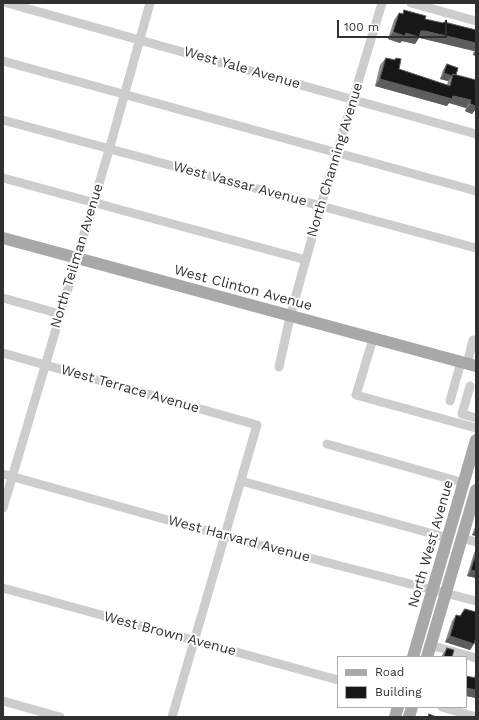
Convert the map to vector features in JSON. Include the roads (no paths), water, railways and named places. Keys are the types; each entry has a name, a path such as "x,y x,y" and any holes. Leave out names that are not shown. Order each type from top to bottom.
{"main road":[{"name":"West Clinton Avenue","path":"3,238 468,364"},
{"name":"North West Avenue","path":"427,656 440,591 448,538 476,440"},
{"name":"North West Avenue","path":"414,656 462,538 476,490"}],"street":[{"name":"West Yale Avenue","path":"7,3 476,134"},
{"name":"North Teilman Avenue","path":"3,508 8,476 45,365 109,150 150,3"},
{"name":"North Channing Avenue","path":"279,367 290,317 321,205 382,3"},
{"path":"411,3 476,21"},
{"path":"3,61 476,191"},
{"name":"West Vassar Avenue","path":"3,120 109,150 321,205 476,248"},
{"path":"3,178 306,260"},
{"path":"3,298 60,314"},
{"path":"372,339 356,395 476,428"},
{"path":"450,401 456,381 468,364 473,340 476,341"},
{"name":"West Terrace Avenue","path":"3,353 257,425 241,481"},
{"path":"456,381 473,387 462,414 476,418"},
{"path":"327,444 464,483"},
{"name":"West Harvard Avenue","path":"8,476 225,536 476,601"},
{"path":"172,717 241,481 448,538"},
{"path":"462,538 476,542"},
{"name":"West Brown Avenue","path":"3,588 337,680"},
{"path":"430,645 476,658"},
{"path":"3,701 60,717"},
{"path":"445,708 476,717"}]}
